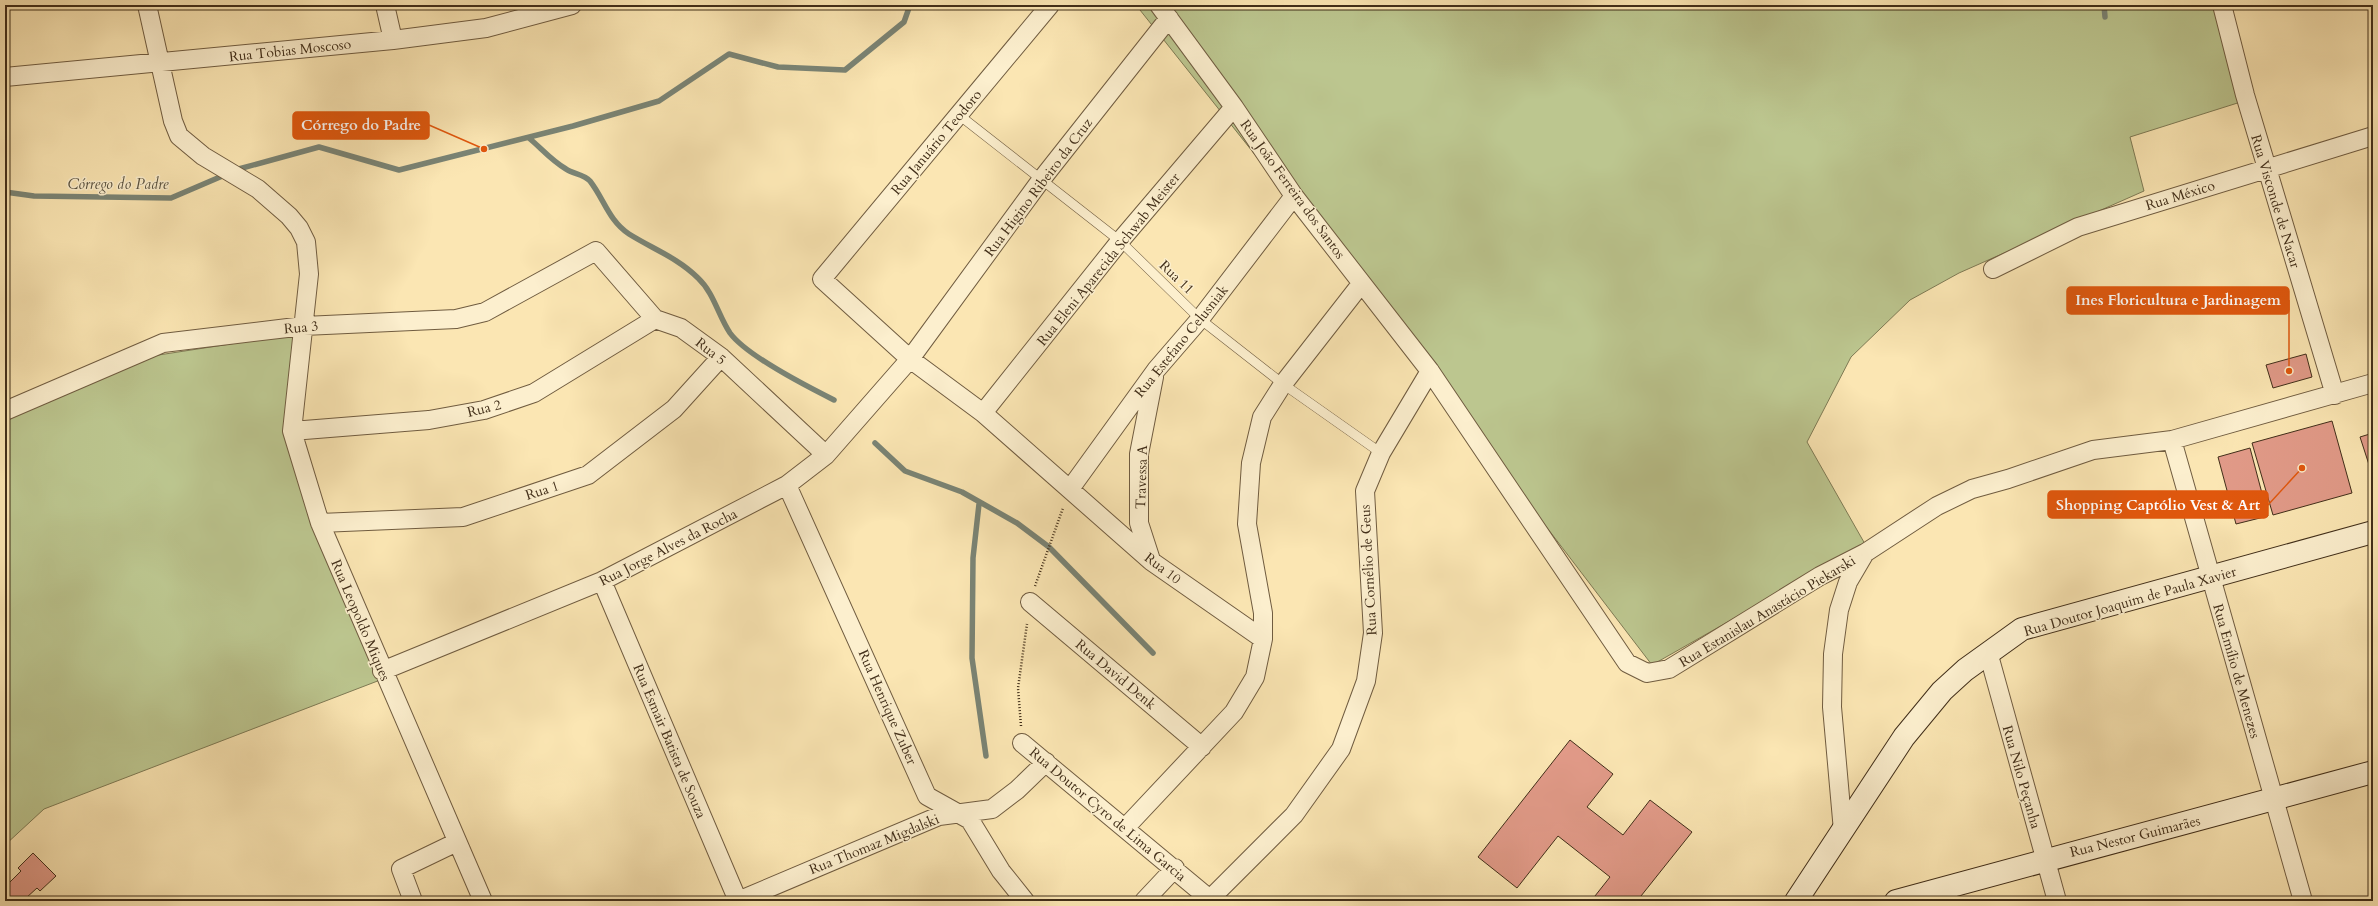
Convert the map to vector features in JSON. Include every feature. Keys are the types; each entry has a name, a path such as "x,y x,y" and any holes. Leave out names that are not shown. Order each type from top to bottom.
{"main road":[{"name":"Rua Doutor Joaquim de Paula Xavier","path":"1796,901 1904,737 1942,691 1988,652 2022,629 2373,532"},
{"name":"Rua Nestor Guimarães","path":"1896,901 2045,859 2275,800 2373,772"}],"street":[{"name":"Rua Leopoldo Miques","path":"147,5 173,121 179,136 203,156 258,189 289,216 299,228 306,242 309,274 292,431 320,523 382,672 483,901"},
{"path":"384,5 393,40"},
{"name":"Rua Tobias Moscoso","path":"5,77 393,40 486,28 572,5"},
{"name":"Rua Januário Teodoro","path":"822,279 1050,5"},
{"name":"Rua Visconde de Nacar","path":"2222,5 2245,95 2266,168 2335,395"},
{"name":"Rua João Ferreira dos Santos","path":"1164,11 1234,107 1294,196 1430,372 1627,663 1647,673 1670,669"},
{"name":"Rua Higino Ribeiro da Cruz","path":"910,359 1164,11"},
{"name":"Rua Eleni Aparecida Schwab Meister","path":"983,413 1120,241 1234,107"},
{"name":"Rua México","path":"1993,269 2078,227 2373,136"},
{"name":"Rua Estefano Celusniak","path":"1070,489 1156,370 1200,319 1294,196"},
{"name":"Rua 3","path":"5,411 163,343 304,326 456,319 471,316 485,312 596,251 655,319"},
{"name":"Rua 10","path":"822,279 910,359 983,413 1151,561 1263,639"},
{"path":"1125,828 1234,712 1255,677 1263,639 1263,613 1247,524 1251,463 1262,417 1283,384 1361,284"},
{"name":"Rua 5","path":"655,319 682,328 721,357 826,455"},
{"name":"Rua 2","path":"292,431 429,420 484,410 534,394 655,319"},
{"name":"Rua 1","path":"320,523 464,517 588,475 674,408 721,357"},
{"name":"Rua Jorge Alves da Rocha","path":"382,672 602,581 787,485 826,455 910,359"},
{"name":"Travessa A","path":"1151,561 1139,523 1139,454 1156,370"},
{"name":"Rua Cornélio de Geus","path":"1211,900 1294,815 1341,749 1366,681 1373,633 1365,491 1381,452 1430,372"},
{"name":"Rua Estanislau Anastácio Piekarski","path":"1670,669 1820,576 1865,553 1937,506 1972,489 2008,479 2093,450 2172,440 2373,383"},
{"name":"Rua Emílio de Menezes","path":"2172,440 2303,901"},
{"name":"Rua Henrique Zuber","path":"787,485 928,796 970,820 1001,871 1025,901"},
{"name":"Rua Estanislau Anastácio Piekarski","path":"1843,831 1832,707 1833,654 1839,610 1848,582 1865,553"},
{"name":"Rua Esmair Batista de Souza","path":"602,581 738,901"},
{"name":"Rua David Denk","path":"1030,602 1202,747"},
{"name":"Rua Nilo Peçanha","path":"1988,652 2057,901"},
{"name":"Rua Doutor Cyro de Lima Garcia","path":"1022,743 1175,868 1211,900"},
{"name":"Rua Thomaz Migdalski","path":"738,901 939,816 962,815 992,809 1017,790 1046,762"},
{"path":"413,901 401,869 457,842"},
{"path":"1144,901 1175,868"}],"lane":[{"name":"Rua 11","path":"959,115 1120,241 1200,319 1283,384 1381,452"}],"green space":[{"path":"1136,5 2225,5 2247,100 2130,137 2144,191 1959,273 1910,300 1851,357 1807,442 1865,544 1652,665 1434,380"},
{"path":"302,333 291,432 388,677 44,809 5,845 5,402 139,358"}],"building":[{"path":"2306,354 2312,377 2273,388 2266,365"},
{"path":"2332,421 2352,493 2273,515 2252,443"},
{"path":"2373,433 2373,477 2360,437"},
{"path":"2250,448 2268,516 2236,524 2218,457"},
{"path":"1570,740 1613,774 1587,807 1623,835 1650,800 1692,832 1637,901 1591,901 1610,877 1558,836 1517,888 1478,857"},
{"path":"33,853 56,876 40,891 37,888 26,898 29,901 5,901 5,880 7,879 10,882 21,871 18,868"}],"waterway":[{"name":"Córrego do Padre","path":"235,170 319,147 399,170 573,126 659,101 729,54 778,67 845,70 904,22 910,5"},
{"path":"2104,5 2105,17"},
{"path":"529,138 561,166 588,179 616,223 622,229 674,259 698,278 708,290 730,333 738,342 778,370 834,400"},
{"name":"Córrego do Padre","path":"5,192 34,196 171,198 227,174"},
{"path":"875,443 905,471 962,492 1017,523 1049,547 1153,653"},
{"path":"979,504 973,558 972,658 986,756"}],"place":[{"name":"Córrego do Padre","path":"484,149"},
{"name":"Ines Floricultura e Jardinagem","path":"2289,371"},
{"name":"Shopping Captólio Vest & Art","path":"2302,468"}]}
